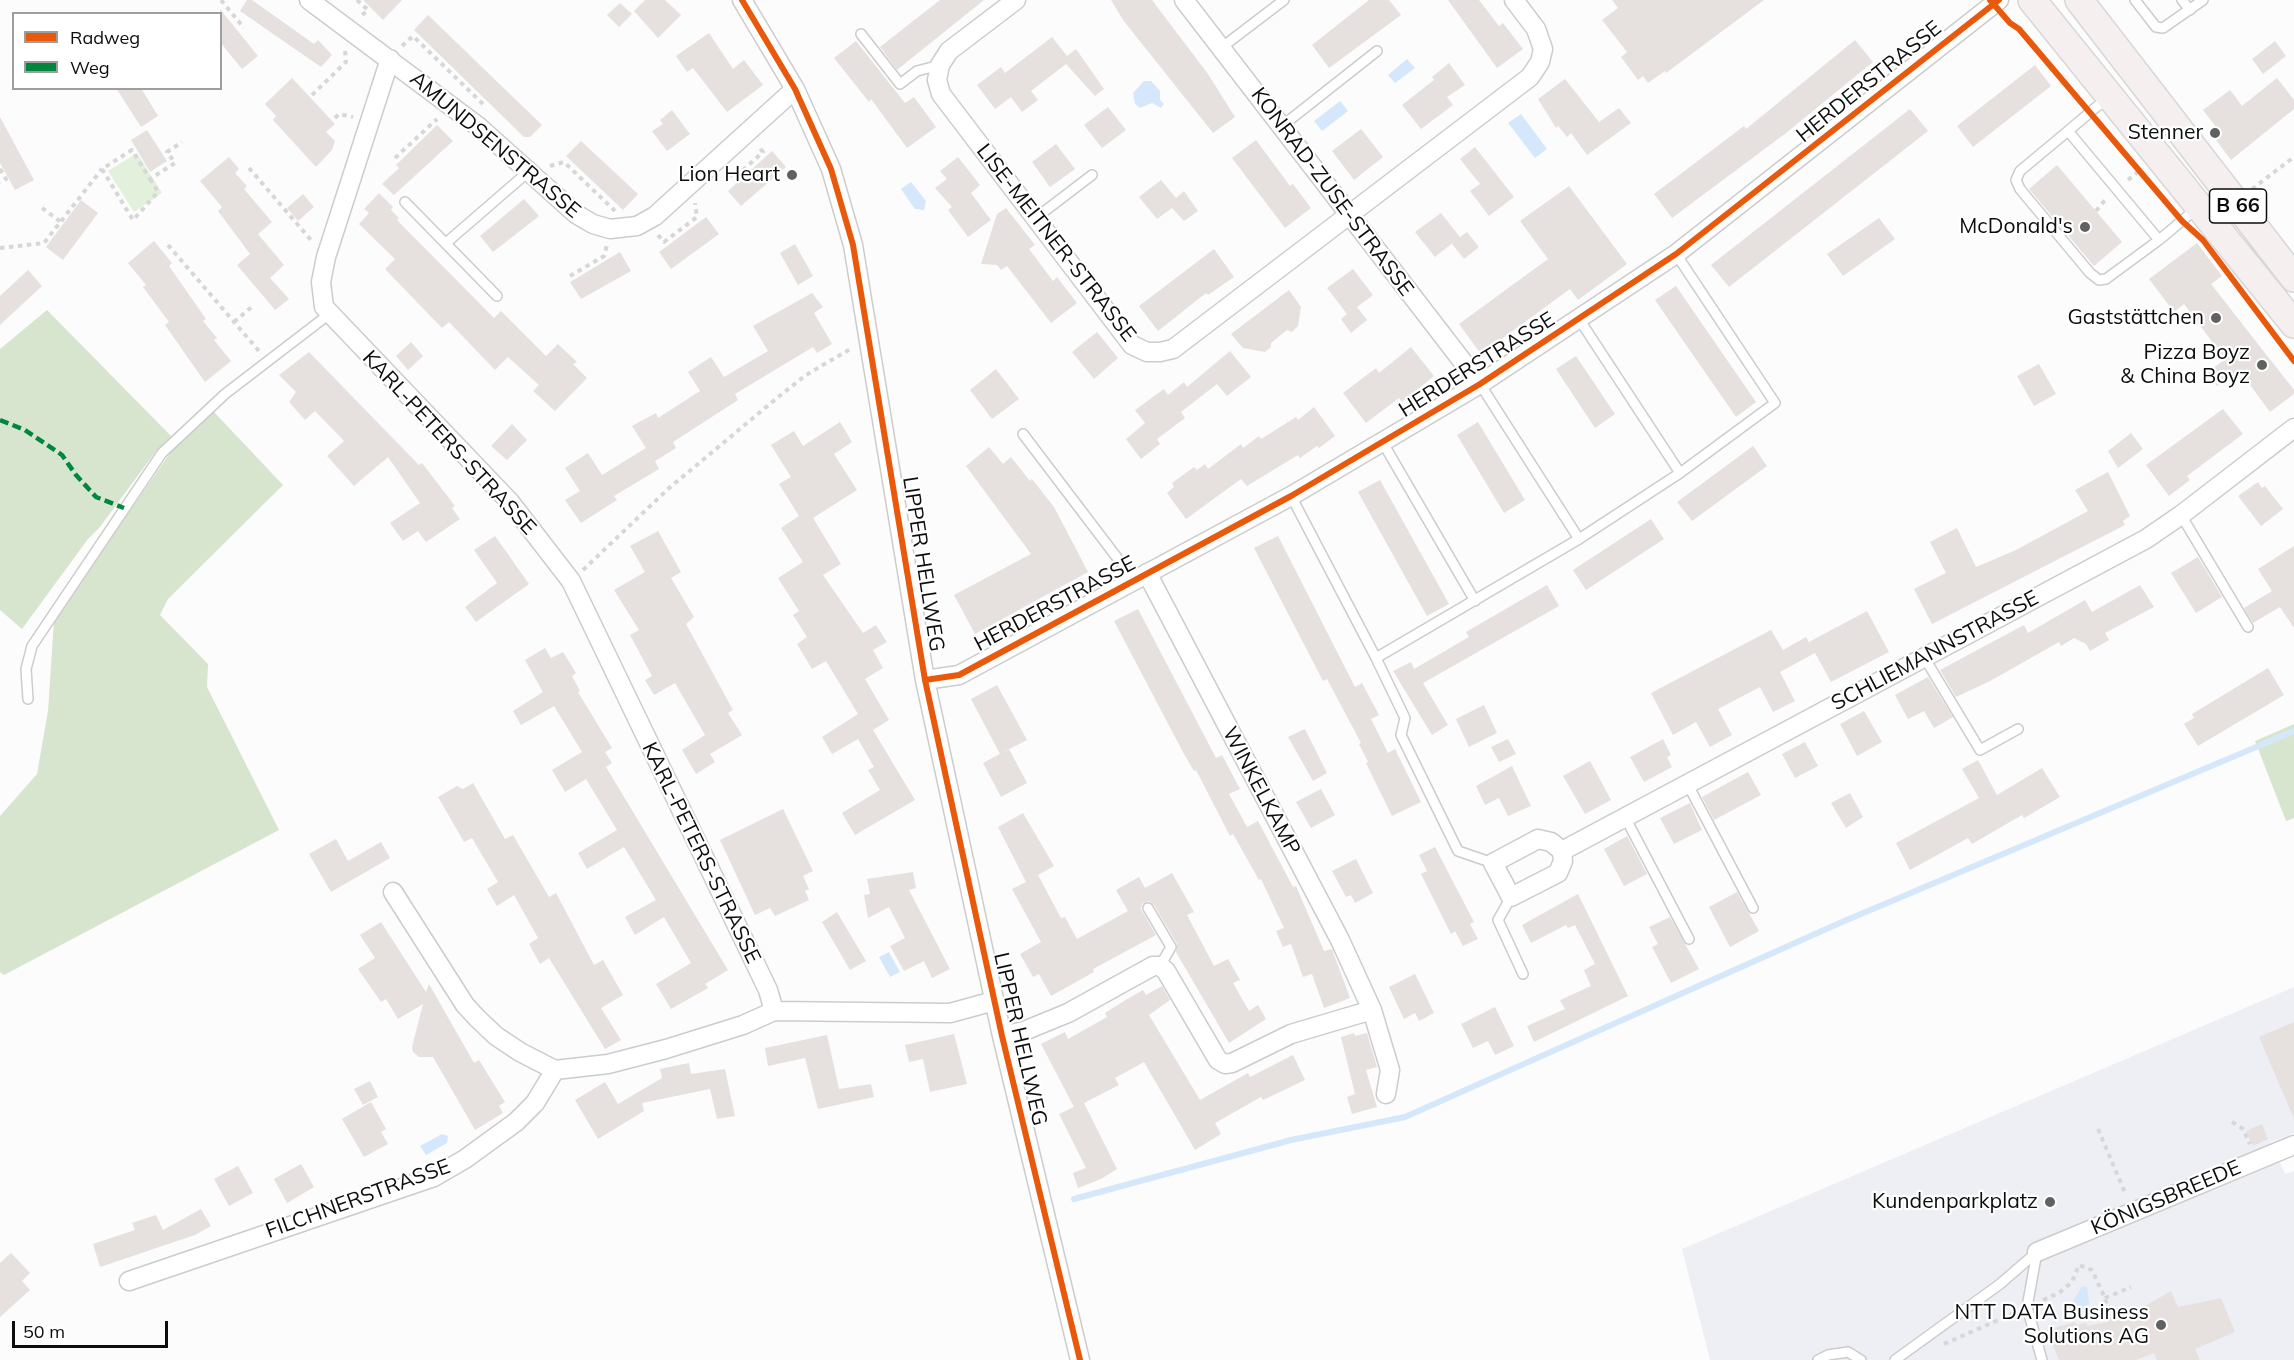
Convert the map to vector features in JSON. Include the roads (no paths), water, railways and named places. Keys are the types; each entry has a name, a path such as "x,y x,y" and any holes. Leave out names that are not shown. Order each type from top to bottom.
{"main road":[{"name":"B 66","path":"2032,0 2294,324"},
{"name":"B 66","path":"2087,6 2294,278"}],"street":[{"name":"AMUNDSENSTRASSE","path":"309,0 452,105 576,214 593,224 618,230 637,226 655,216 795,89"},
{"name":"LIPPER HELLWEG","path":"742,0 795,89 831,169 853,245 925,680 994,1001 1080,1360"},
{"path":"940,65 949,51 1016,0"},
{"name":"KONRAD-ZUSE-STRASSE","path":"1184,0 1480,384"},
{"name":"LISE-MEITNER-STRASSE","path":"940,65 937,80 941,94 1132,345 1147,352 1160,352 1173,349 1348,213 1530,77 1540,62 1543,49 1536,29 1514,0"},
{"name":"HERDERSTRASSE","path":"925,680 959,675 1291,496 1480,384 1676,254 1999,0"},
{"path":"328,315 320,296 326,257 390,59"},
{"name":"KARL-PETERS-STRASSE","path":"328,315 510,502 571,581 768,990 774,1011"},
{"name":"SCHLIEMANNSTRASSE","path":"1562,850 2145,539 2181,515 2294,428"},
{"name":"WINKELKAMP","path":"1140,577 1335,930 1372,1010 1390,1070 1386,1094"},
{"path":"1538,839 1551,842 1562,850 1563,861 1558,873 1511,897 1492,863 1538,839"},
{"path":"393,892 465,1005 477,1018 520,1052 555,1070 608,1064 666,1049 743,1025 774,1011 950,1013 994,1001"},
{"path":"1002,1036 1024,1031 1068,1014 1153,966 1160,966 1166,971 1218,1060 1225,1064 1232,1063 1291,1034 1372,1010"},
{"name":"FILCHNERSTRASSE","path":"129,1281 434,1177 465,1159 516,1122 535,1103 555,1070"},
{"name":"KÖNIGSBREEDE","path":"2037,1252 2294,1145"}],"lane":[{"path":"1221,48 1284,0"},
{"path":"2135,0 2156,27 2163,28 2203,0"},
{"path":"2182,0 2190,10"},
{"path":"861,34 900,84 917,71 940,65"},
{"path":"1282,126 1377,51"},
{"path":"2109,97 2020,171 2016,180 2020,189 2098,280 2106,279 2199,207"},
{"path":"2068,131 2159,240"},
{"path":"446,243 528,172"},
{"path":"1036,217 1092,175"},
{"path":"405,202 497,296"},
{"path":"1376,658 1579,539 1680,473 1775,403 1676,254"},
{"path":"28,699 26,669 32,646 162,453 225,394 328,315"},
{"path":"1579,319 1680,473"},
{"path":"1480,384 1579,539"},
{"path":"1023,434 1140,577"},
{"path":"1383,443 1475,601"},
{"path":"1291,496 1406,718 1401,735 1458,851 1492,863"},
{"path":"2181,515 2247,627"},
{"path":"1924,657 1980,750 2018,729"},
{"path":"1687,783 1753,908"},
{"path":"1624,817 1689,939"},
{"path":"1511,897 1498,920 1523,974"},
{"path":"1148,908 1171,947 1160,966"},
{"path":"2037,1252 2027,1307 2042,1360"},
{"path":"1895,1360 2000,1284 2037,1252"},
{"path":"1818,1360 1828,1355 1848,1352 1861,1360"}],"water":[{"path":"1407,59 1415,68 1395,83 1388,75"},
{"path":"1144,81 1151,81 1160,91 1160,100 1164,104 1161,108 1152,103 1140,108 1135,104 1133,93"},
{"path":"1340,101 1348,111 1322,131 1314,121"},
{"path":"1521,114 1547,149 1535,158 1508,123"},
{"path":"911,182 926,201 924,210 915,209 901,189"},
{"path":"889,952 900,972 890,977 879,957"},
{"path":"442,1134 448,1136 447,1143 426,1155 420,1146"},
{"path":"2082,1286 2087,1287 2089,1304 2079,1317 2074,1318 2070,1315 2072,1303"}],"waterway":[{"path":"1074,1199 1291,1140 1405,1117 1842,922 2294,731"}],"place":[{"name":"Stenner","path":"2215,133"},
{"name":"Lion Heart","path":"792,175"},
{"name":"McDonald's","path":"2085,227"},
{"name":"Gaststättchen","path":"2216,318"},
{"name":"Pizza Boyz & China Boyz","path":"2262,365"},
{"name":"Kundenparkplatz","path":"2050,1202"},
{"name":"NTT DATA Business Solutions AG","path":"2161,1325"}]}
